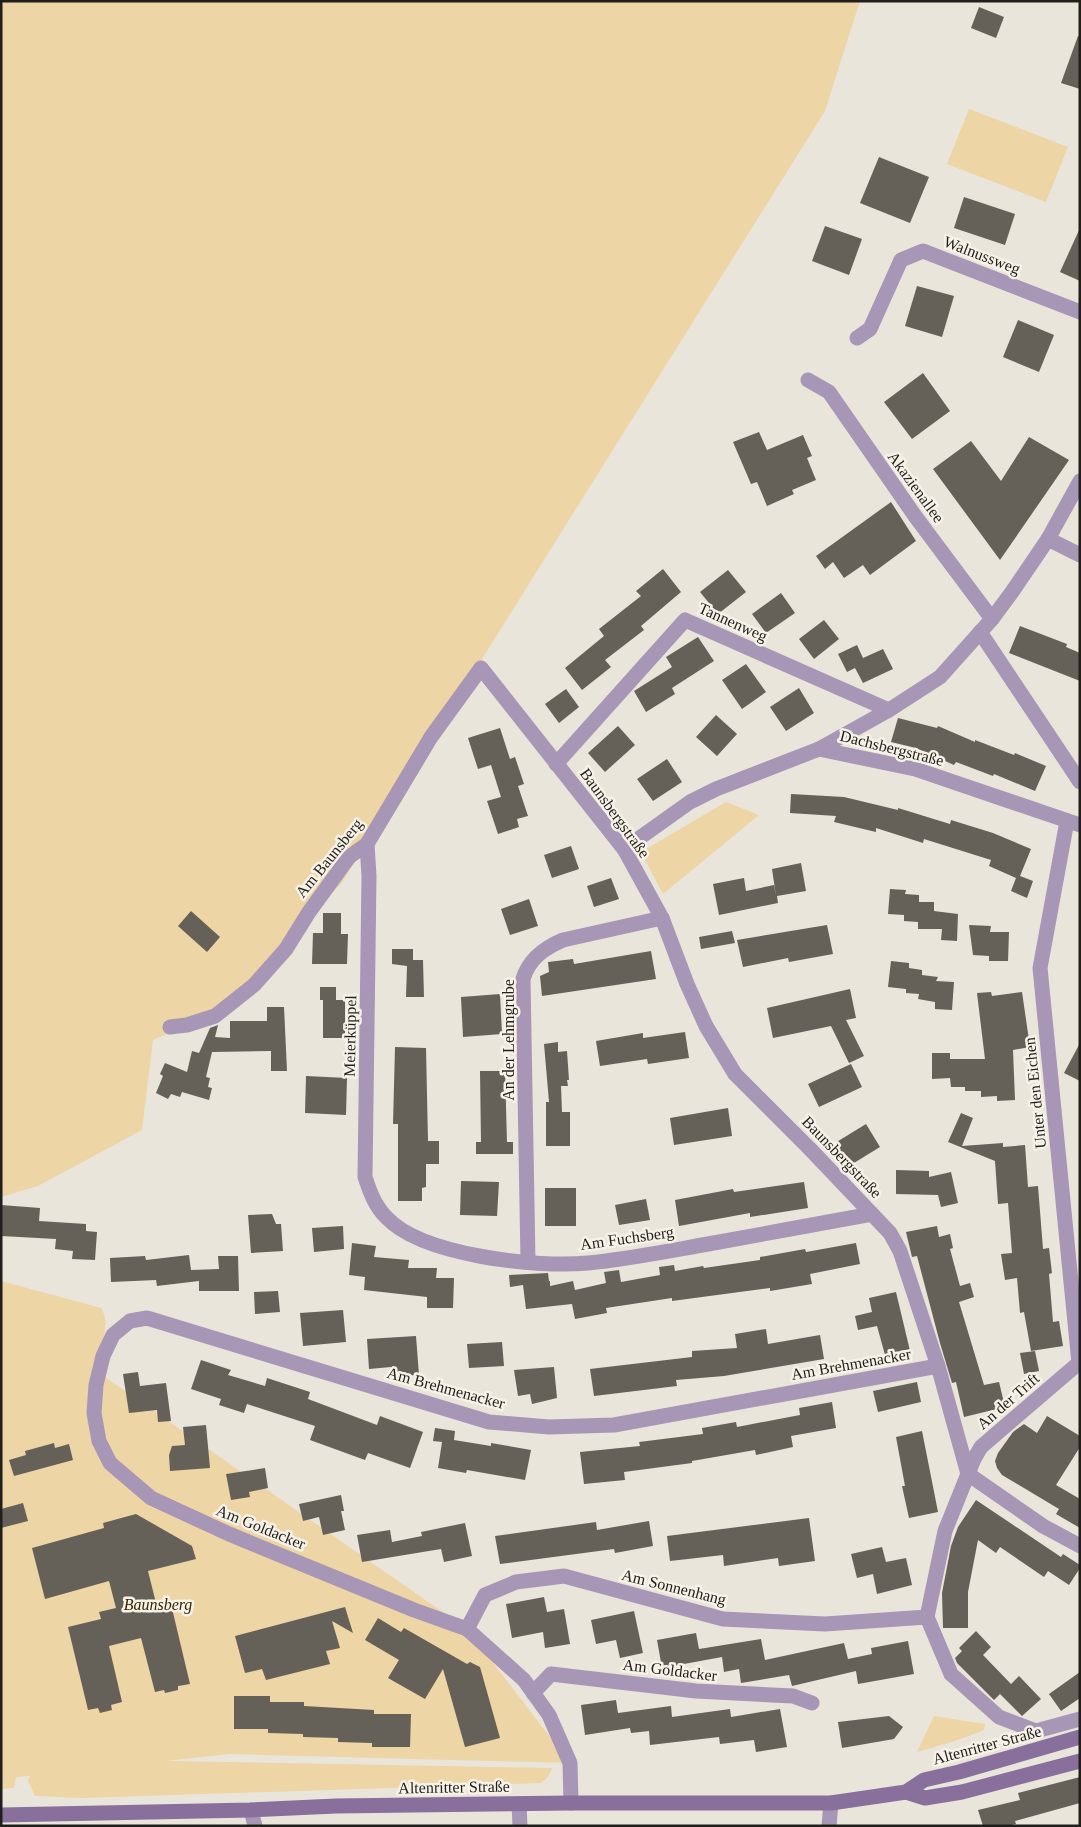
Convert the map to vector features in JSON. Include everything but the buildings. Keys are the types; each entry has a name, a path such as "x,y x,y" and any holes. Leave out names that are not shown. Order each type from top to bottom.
{"main road":[{"name":"Altenritter Straße","path":"1,1815 252,1810 336,1806 571,1803 831,1803 906,1792 924,1780 1080,1737"},
{"name":"Altenritter Straße","path":"906,1792 925,1798 962,1792 1080,1761"}],"street":[{"name":"Walnussweg","path":"857,338 870,329 901,260 923,252 1080,312"},
{"name":"Akazienallee","path":"808,380 829,392 915,516 992,619"},
{"path":"819,748 889,710 940,677 992,619 1048,539 1080,481"},
{"path":"1048,539 1080,555"},
{"name":"Tannenweg","path":"556,764 685,620 889,710"},
{"path":"980,632 1080,782"},
{"name":"Baunsbergstraße","path":"481,668 624,848 662,918 697,1008 735,1074 890,1233 900,1251 938,1366 968,1474"},
{"name":"Am Baunsberg","path":"170,1027 187,1025 215,1016 254,985 286,949 309,912 349,856 367,844 431,737 481,668"},
{"name":"Dachsbergstraße","path":"624,848 690,802 716,789 819,748 915,769 1073,823"},
{"name":"Unter den Eichen","path":"1073,823 1040,968 1079,1362"},
{"name":"Meierküppel","path":"367,844 369,884 365,1177 378,1208 391,1222"},
{"name":"An der Lehmgrube","path":"528,1262 523,979 526,970 548,946 563,940 662,918"},
{"name":"Am Fuchsberg","path":"391,1222 418,1239 475,1255 528,1262 587,1263 653,1254 872,1214"},
{"name":"Am Brehmenacker","path":"130,1321 147,1318 489,1422 549,1427 614,1425 938,1366"},
{"name":"Am Goldacker","path":"130,1321 113,1335 102,1356 96,1385 94,1413 98,1441 110,1463 127,1480 151,1498 229,1534 414,1610 467,1629 524,1680 549,1715 570,1763 571,1803"},
{"name":"An der Trift","path":"968,1474 981,1447 1079,1362"},
{"path":"1080,1546 1043,1526 968,1474 945,1531 927,1617 952,1674 999,1717 1036,1731 1080,1719"},
{"name":"Am Sonnenhang","path":"467,1629 485,1595 516,1582 564,1576 723,1619 825,1624 927,1617"},
{"name":"Am Goldacker","path":"534,1694 551,1674 696,1692 793,1696 812,1703"},
{"path":"829,1826 831,1803"},
{"path":"520,1804 520,1826"},
{"path":"252,1810 255,1826"}],"green space":[{"path":"1,1 860,1 825,111 343,881 253,981 213,1014 153,1040 142,1130 38,1186 1,1197"},
{"path":"969,109 1068,147 1046,202 947,164"},
{"path":"726,802 759,815 663,894 641,852"},
{"name":"Baunsberg","path":"1,1281 101,1308 106,1323 105,1330 92,1368 467,1629 570,1763 229,1754 167,1761 552,1768 548,1777 541,1783 82,1798 35,1796 28,1781 30,1776 16,1777 14,1788 1,1789"},
{"path":"934,1716 985,1724 984,1730 917,1752"}]}
